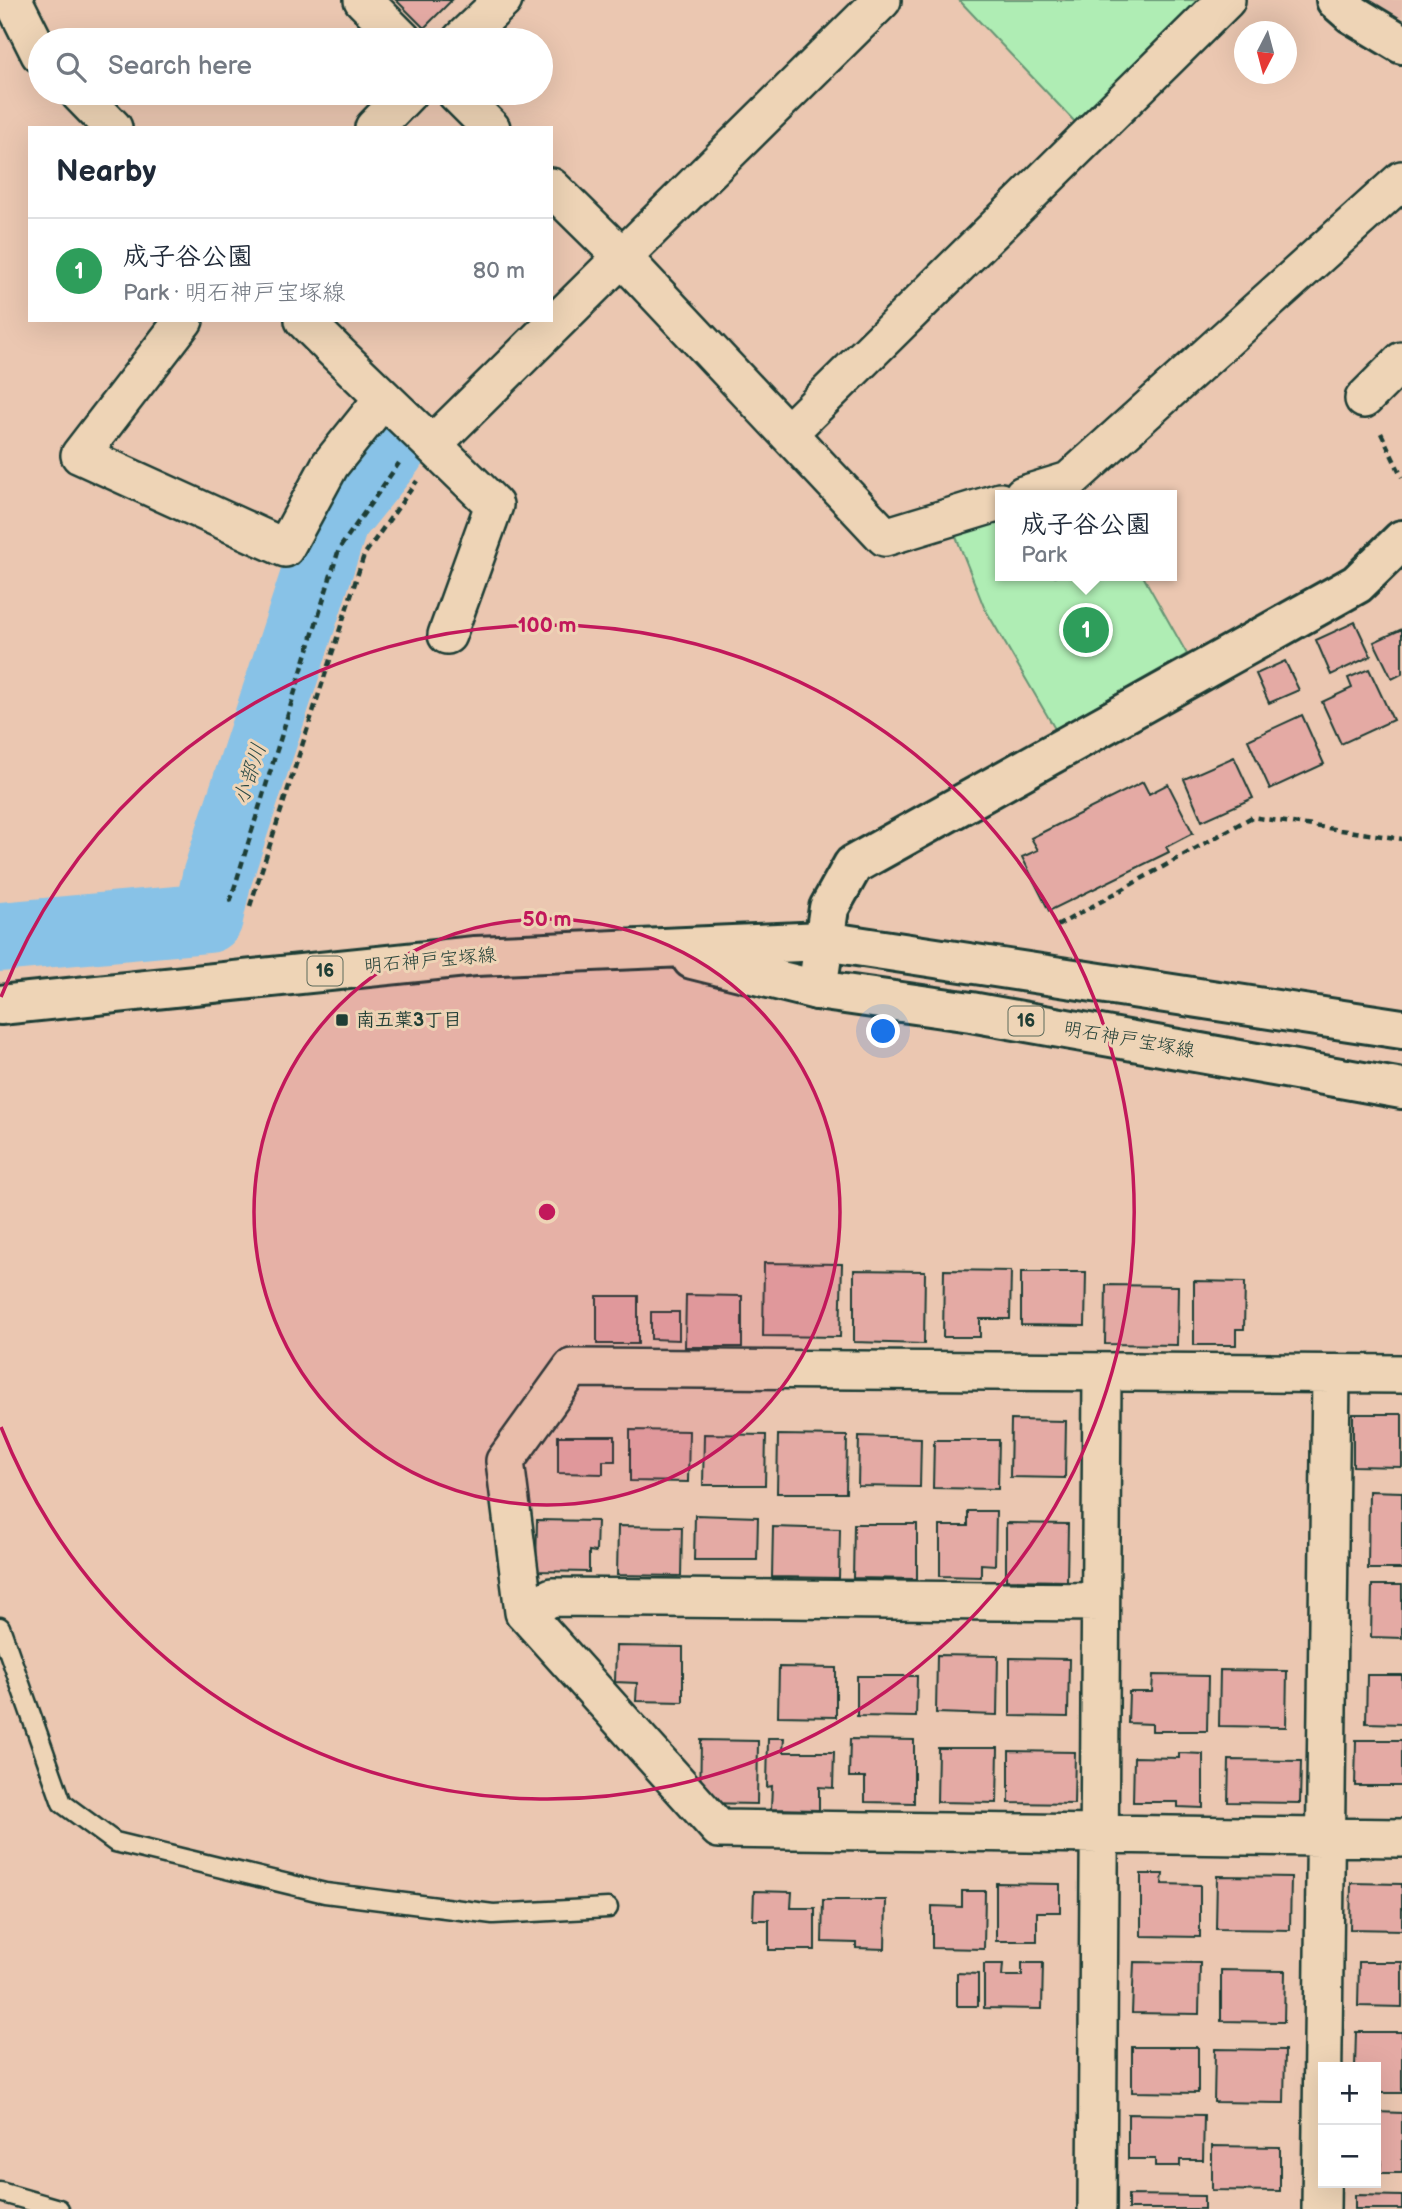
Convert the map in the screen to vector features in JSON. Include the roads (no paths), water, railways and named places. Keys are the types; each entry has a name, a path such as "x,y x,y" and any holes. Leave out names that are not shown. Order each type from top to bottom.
{"main road":[{"path":"1336,0 1352,14 1402,44"},
{"path":"817,990 829,908 853,865 1357,584 1402,540"},
{"name":"明石神戸宝塚線","path":"0,1005 475,956 824,941 1402,1029"},
{"name":"明石神戸宝塚線","path":"651,949 817,990 971,1012 1402,1089"}],"street":[{"path":"13,0 28,30"},
{"path":"363,0 391,28"},
{"path":"474,28 503,0"},
{"path":"433,444 882,0"},
{"path":"789,432 1226,0"},
{"path":"91,105 111,126"},
{"path":"376,126 396,105"},
{"path":"468,105 489,126"},
{"path":"553,189 622,257 789,432 885,537 995,504"},
{"path":"1039,490 1069,481 1399,189"},
{"path":"182,322 80,455 285,548 330,465 382,400"},
{"path":"306,322 382,400 433,444 494,505 447,635"},
{"path":"1364,399 1402,361"},
{"path":"1402,1374 572,1368 505,1461 524,1612 719,1829 1402,1838"},
{"path":"1097,2209 1102,1373"},
{"path":"1321,2209 1331,1374"},
{"path":"524,1612 552,1597 1100,1602"}],"lane":[{"path":"0,1627 62,1803 115,1842 325,1893 494,1914 608,1908"},
{"path":"0,2192 59,2209"}],"waterway":[{"name":"小部川","path":"0,937 208,918 217,877 334,520 391,449"}],"place":[{"name":"成子谷公園","path":"1086,630"},
{"name":"南五葉3丁目","path":"342,1020"}]}
